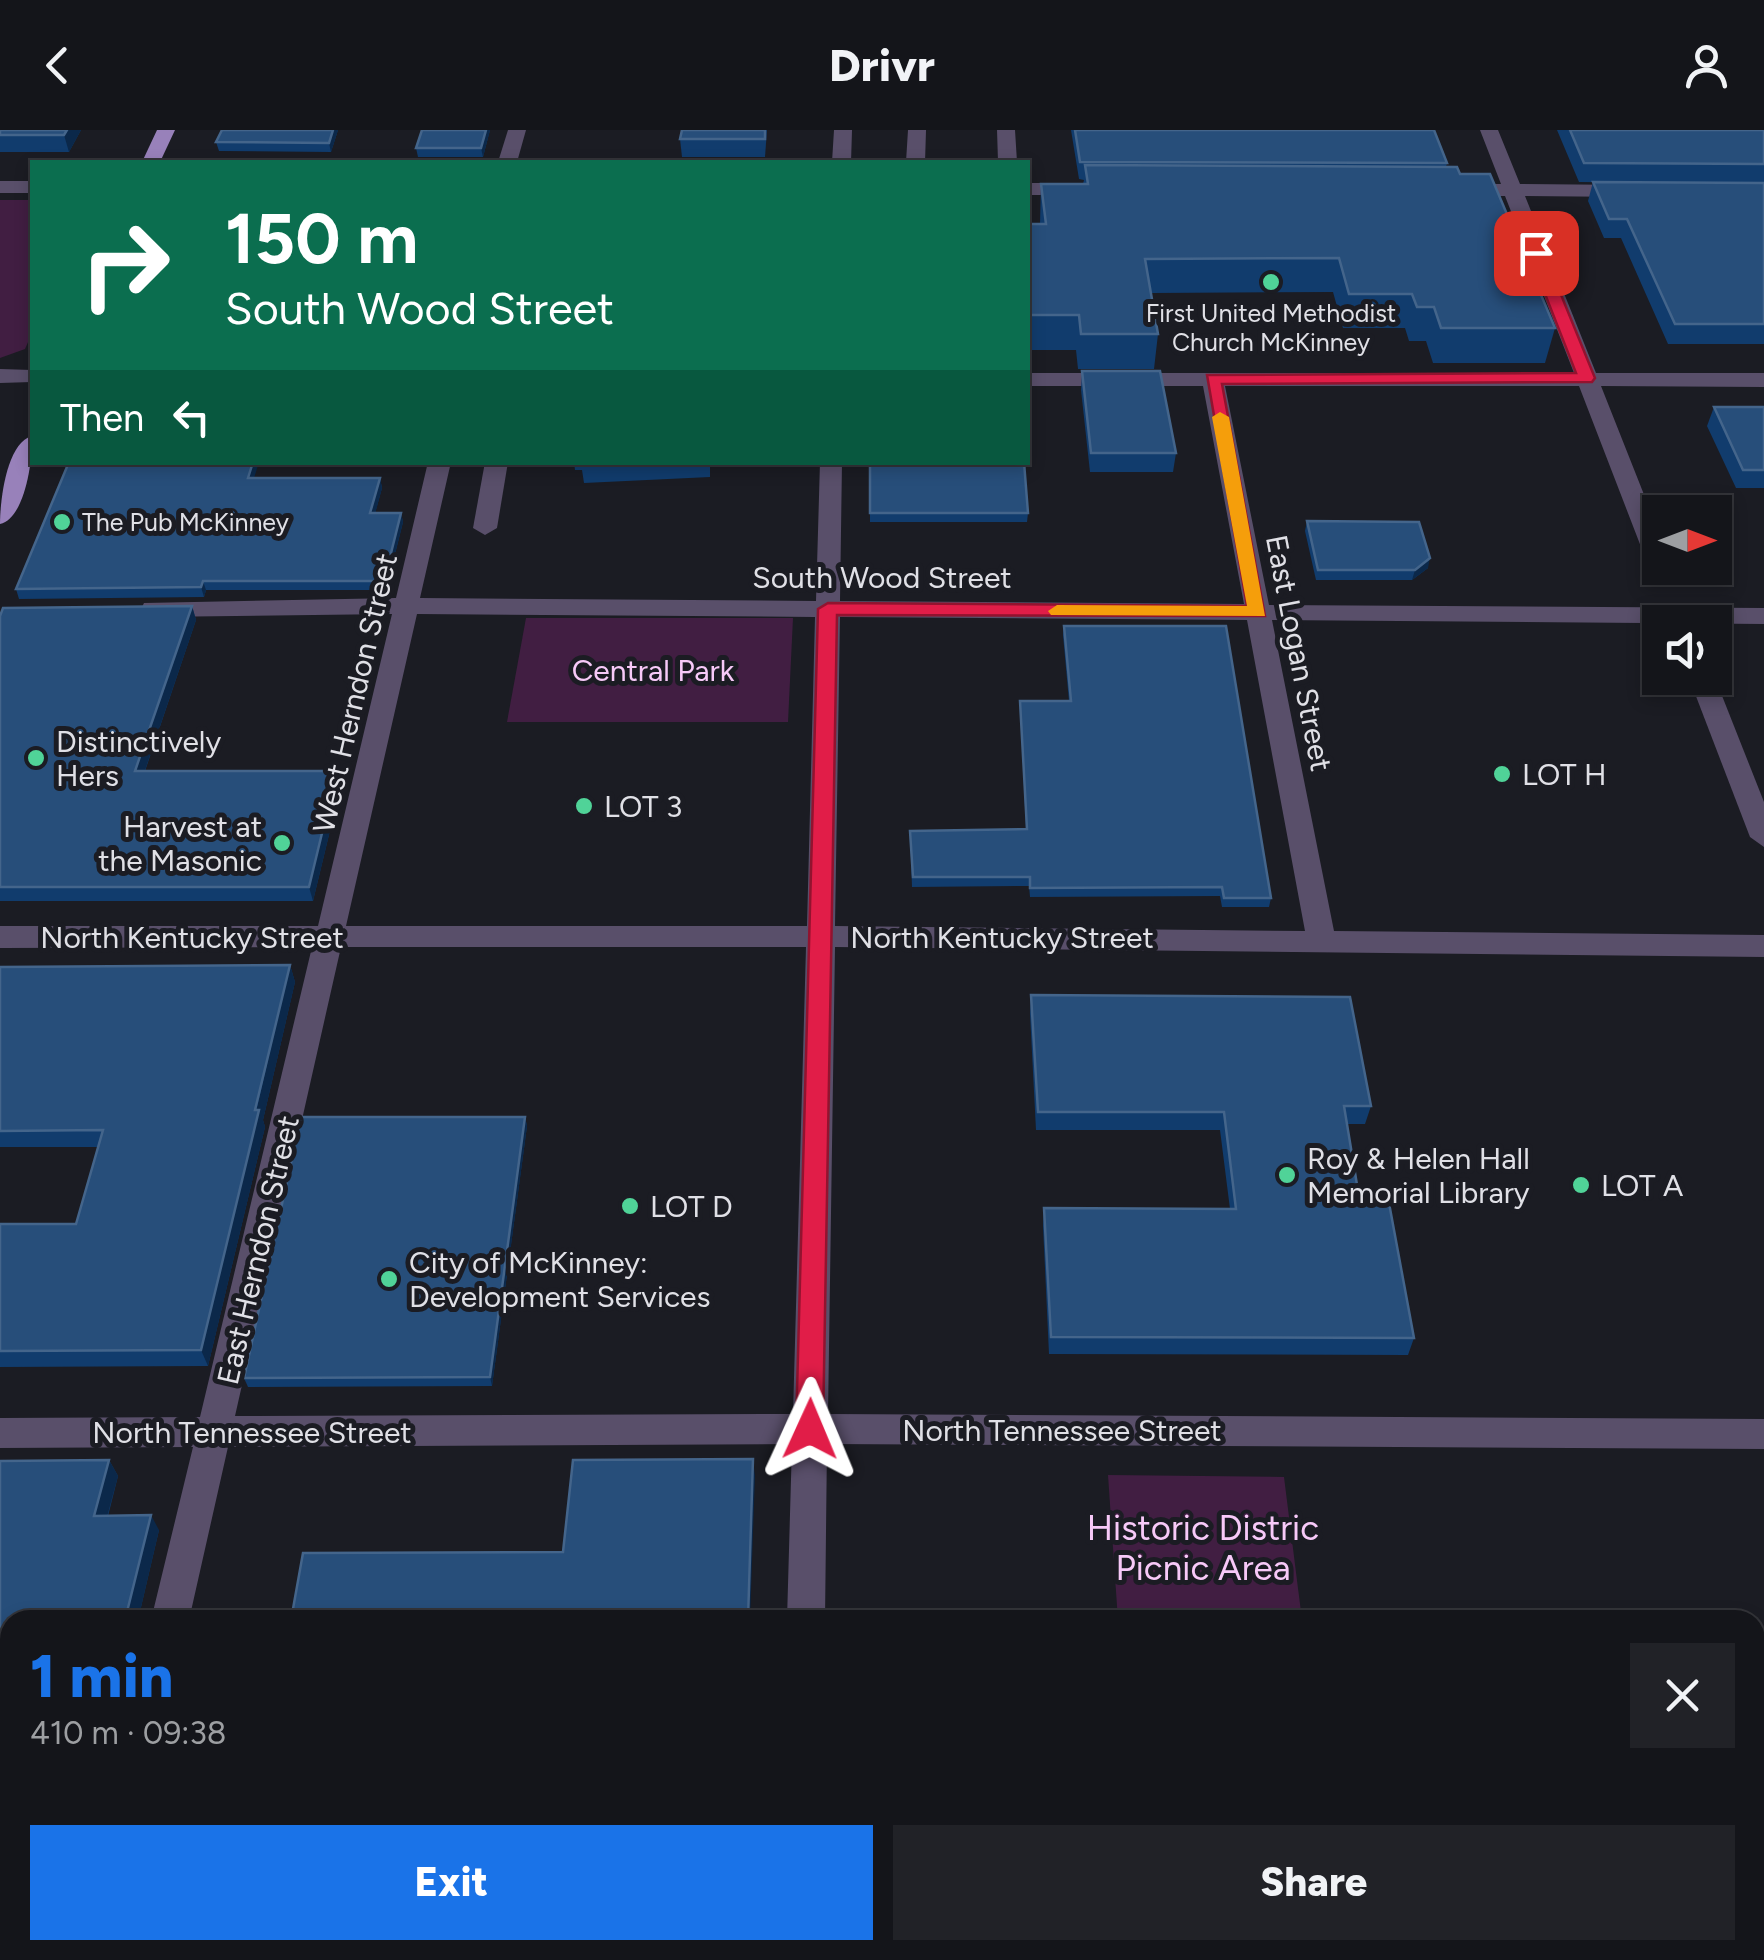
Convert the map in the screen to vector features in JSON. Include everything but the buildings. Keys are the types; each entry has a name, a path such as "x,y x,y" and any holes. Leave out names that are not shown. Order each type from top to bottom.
{"main road":[{"path":"152,160 166,130"},
{"path":"0,517 30,448"}],"street":[{"path":"508,160 516,130"},
{"path":"842,160 843,130"},
{"path":"916,130 916,160"},
{"path":"1006,130 1008,160"},
{"path":"1488,130 1642,520"},
{"path":"0,187 30,187"},
{"path":"1030,189 1103,189"},
{"path":"1433,190 1647,191"},
{"path":"0,376 30,376"},
{"path":"1030,379 1764,380"},
{"name":"East Logan Street","path":"1213,379 1321,940"},
{"name":"West Herndon Street","path":"332,938 439,465"},
{"path":"486,528 496,465"},
{"path":"806,1610 831,465"},
{"name":"South Wood Street","path":"120,610 408,606 1642,618"},
{"name":"South Wood Street","path":"1732,617 1764,616"},
{"path":"1709,695 1764,836"},
{"name":"North Kentucky Street","path":"0,937 820,936 1764,946"},
{"name":"East Herndon Street","path":"172,1610 332,938"},
{"name":"North Tennessee Street","path":"0,1433 810,1429 1764,1434"}],"green space":[{"path":"0,200 30,200 30,338 25,349 0,358"},
{"name":"Central Park","path":"526,618 793,618 788,722 507,722"},
{"name":"Historic Distric Picnic Area","path":"1108,1475 1284,1477 1301,1610 1117,1610"}],"slow traffic":[{"path":"1057,611 1258,612 1220,417"}],"place":[{"name":"First United Methodist Church McKinney","path":"1271,282"},
{"name":"The Pub McKinney","path":"62,522"},
{"name":"Distinctively Hers","path":"36,758"},
{"name":"LOT H","path":"1502,774"},
{"name":"LOT 3","path":"584,806"},
{"name":"Harvest at the Masonic","path":"282,843"},
{"name":"Roy & Helen Hall Memorial Library","path":"1287,1175"},
{"name":"LOT A","path":"1581,1185"},
{"name":"LOT D","path":"630,1206"},
{"name":"City of McKinney: Development Services","path":"389,1279"}],"route":[{"path":"810,1429 828,609 1258,612 1213,379 1586,378 1536,253"}]}
